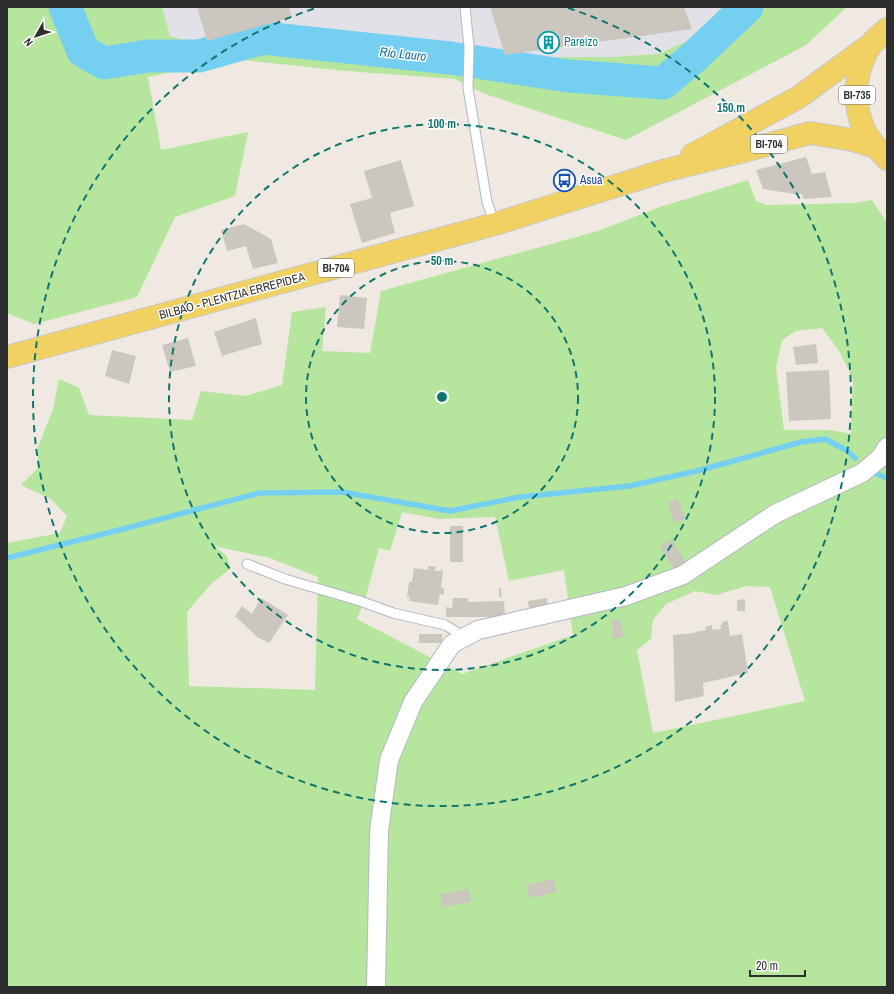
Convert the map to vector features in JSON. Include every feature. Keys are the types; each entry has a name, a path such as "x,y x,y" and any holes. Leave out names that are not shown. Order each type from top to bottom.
{"main road":[{"name":"BI-735","path":"880,35 862,61 857,84 857,106 863,128 881,153"},
{"name":"BI-704","path":"663,171 799,97 880,35"},
{"name":"BI-704","path":"663,171 744,151 810,132 853,140 881,153"},
{"name":"BILBAO - PLENTZIA ERREPIDEA","path":"7,357 495,224 663,171"}],"street":[{"path":"376,987 379,831 389,760 413,702 452,644 478,630 626,596 683,575 775,514 862,473 880,458 887,447"}],"lane":[{"path":"465,7 469,47 468,88 487,202 495,224"},
{"path":"247,564 285,579 360,601 393,613 445,625 465,637"}],"shaded area":[{"path":"162,7 724,7 689,40 658,54 611,57 504,57 450,49 297,36 294,24 204,46 170,36"}],"green space":[{"path":"7,7 162,7 170,36 204,46 294,24 297,36 450,49 504,57 611,57 658,54 689,40 724,7 847,7 806,45 626,140 485,94 455,79 346,71 232,59 148,77 161,150 248,132 235,196 175,217 137,297 34,324 7,313"},
{"path":"748,180 756,201 766,205 854,203 872,200 887,223 887,987 7,987 7,543 60,533 67,516 51,499 21,485 38,468 38,447 53,409 59,379 79,388 89,415 192,420 201,391 246,396 282,385 292,312 326,307 322,351 370,353 381,291 598,231 660,207","holes":["822,328 839,351 853,379 851,434 830,430 784,430 776,368 782,340 796,331","402,512 439,519 495,517 509,581 564,570 573,635 462,674 357,619 366,596 379,548 390,551","214,546 270,558 318,577 315,690 189,686 187,612 211,584 230,569 227,556","747,586 770,587 805,701 653,733 637,650 651,639 653,620 666,604 695,591 716,595"]}],"building":[{"path":"197,7 289,7 292,17 207,41"},
{"name":"Pareizo","path":"490,7 684,7 692,29 505,55"},
{"path":"806,157 812,174 825,172 832,197 804,199 802,194 763,189 756,170"},
{"path":"401,160 414,206 390,213 395,233 362,243 350,204 372,198 364,171"},
{"path":"244,224 271,239 278,263 253,269 246,246 227,251 221,230"},
{"path":"340,295 367,298 364,329 337,327"},
{"path":"256,318 262,344 222,356 214,332"},
{"path":"188,338 196,366 170,372 162,345"},
{"path":"816,344 818,363 796,365 793,347"},
{"path":"112,350 136,356 129,384 105,376"},
{"path":"829,370 831,419 789,421 786,372"},
{"path":"677,499 686,519 675,523 667,503"},
{"path":"450,526 463,526 463,562 450,562"},
{"path":"672,539 685,562 674,569 660,546"},
{"path":"428,566 436,567 435,571 441,571 441,569 443,570 441,588 444,588 444,595 440,594 438,605 409,601 410,597 407,597 409,582 412,582 414,568 421,569 421,567 422,569 428,570"},
{"path":"499,588 501,588 502,597 499,597"},
{"path":"261,598 288,615 269,643 257,637 235,616 242,606 252,614"},
{"path":"453,598 468,598 468,602 504,601 505,617 446,617 446,607 452,608"},
{"path":"547,598 548,607 529,609 528,601"},
{"path":"745,599 745,611 737,611 737,600"},
{"path":"612,620 621,621 623,637 613,639"},
{"path":"728,621 730,636 742,634 748,673 703,683 704,696 675,702 673,635 695,633 706,630 705,627 712,625 712,630 721,629 720,625 722,625 722,622"},
{"path":"419,634 442,634 442,643 419,643"},
{"path":"554,879 557,892 529,898 526,885"},
{"path":"469,889 471,902 442,907 440,894"}],"waterway":[{"name":"Río Lauro","path":"65,7 83,51 104,63 148,56 199,56 263,38 450,58 568,76 663,83 694,57 747,7"},
{"path":"7,558 259,493 342,492 450,511 520,497 629,486 697,471 801,442 825,439 846,450 855,458"},
{"path":"874,473 887,478"}],"place":[{"name":"Pareizo","path":"549,42"},
{"name":"Asua","path":"564,180"}]}
